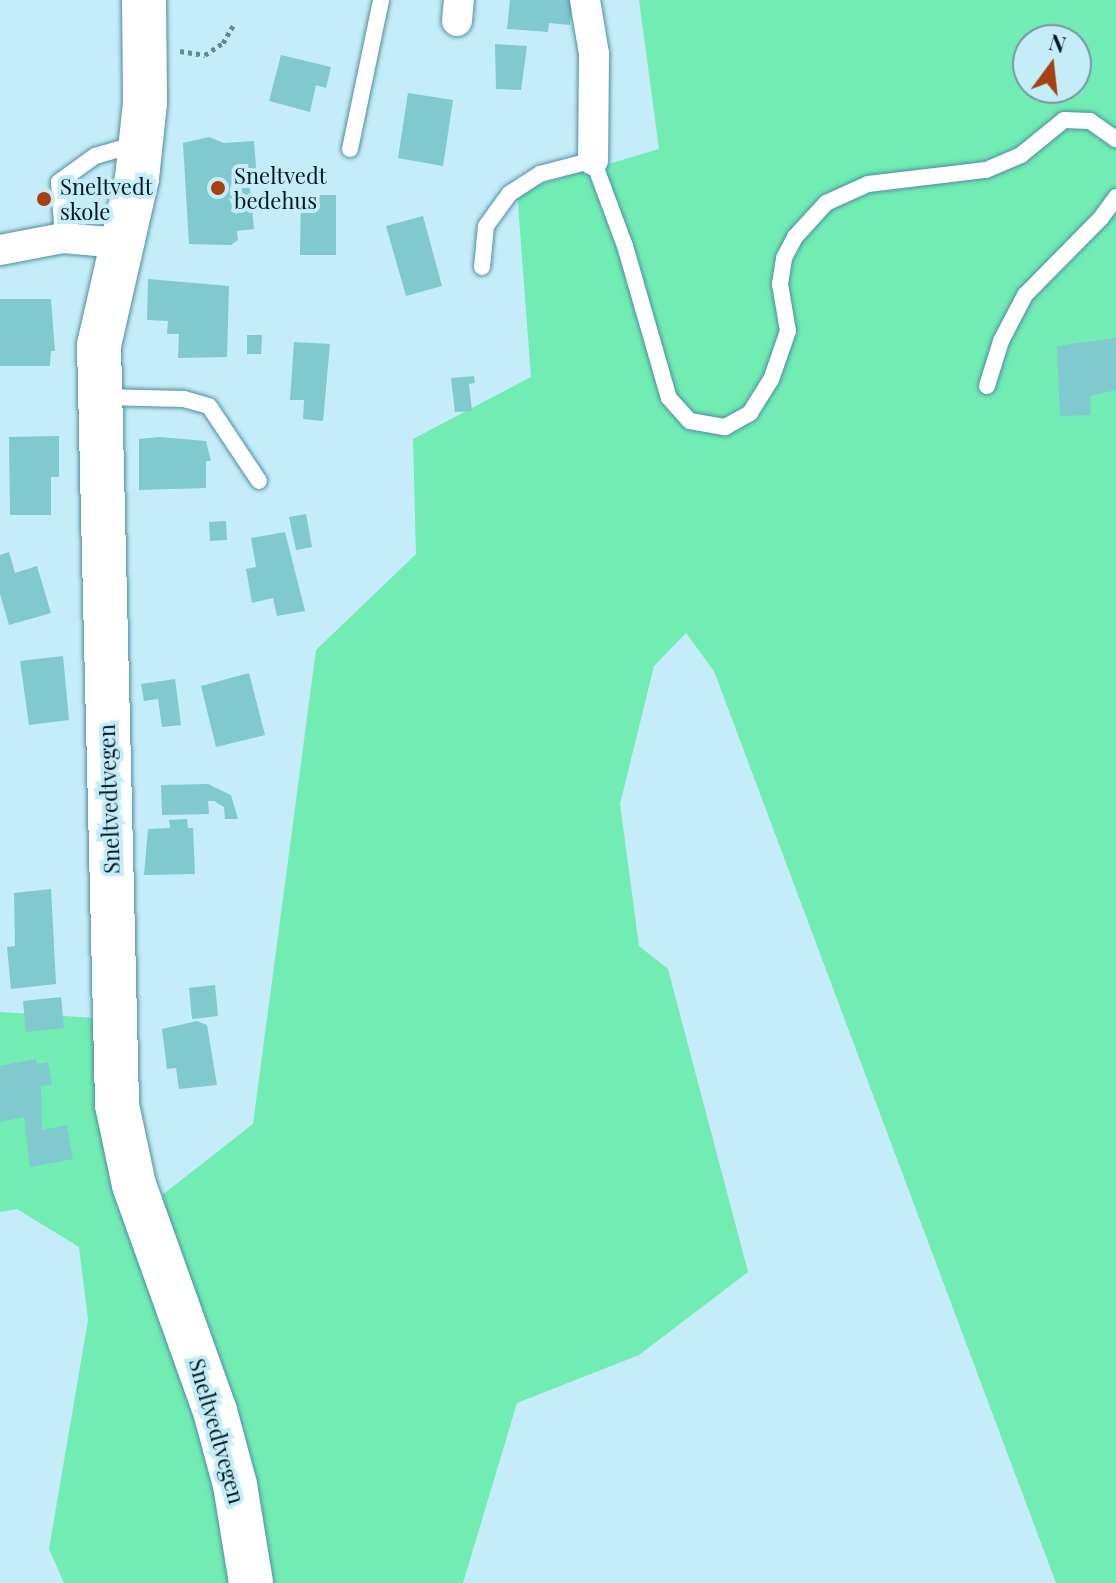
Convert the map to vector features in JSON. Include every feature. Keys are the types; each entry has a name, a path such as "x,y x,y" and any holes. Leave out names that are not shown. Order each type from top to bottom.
{"main road":[{"name":"Sneltvedtvegen","path":"145,19 141,143 102,319 99,397 121,1135 215,1411 235,1485 251,1583"}],"street":[{"path":"585,0 594,54 593,160"},
{"path":"0,250 63,238 120,243"}],"lane":[{"path":"350,149 381,0"},
{"path":"482,267 486,226 509,194 540,174 593,160 625,246 669,398 690,421 725,427 750,413 771,380 788,331 780,284 784,258 795,237 826,203 868,184 986,170 1021,155 1064,120 1090,121 1116,139"},
{"path":"63,238 59,182 95,156 141,143"},
{"path":"987,386 1001,341 1025,295 1101,218 1116,197"},
{"path":"99,397 184,399 209,406 259,481"}],"path":[{"path":"145,19 205,55 223,43 233,26"}],"green space":[{"path":"639,0 1116,0 1116,1583 1056,1583 714,671 686,633 654,666 620,804 639,946 668,969 748,1272 639,1355 517,1403 463,1583 64,1583 49,1549 88,1320 79,1247 17,1209 0,1212 0,1012 129,1020 148,1206 253,1124 316,650 416,554 413,439 531,377 517,191 659,149"}],"building":[{"path":"510,0 572,0 570,25 549,23 548,32 507,29"},
{"path":"495,44 527,46 521,90 496,89"},
{"path":"281,55 331,67 326,88 316,85 310,112 269,101"},
{"path":"408,93 453,100 443,166 398,158"},
{"path":"209,137 224,143 254,141 257,178 249,178 254,229 237,231 238,240 231,245 189,244 183,143"},
{"path":"301,195 336,195 336,255 300,255"},
{"path":"423,216 442,286 406,296 386,226"},
{"path":"148,279 229,286 227,357 178,358 179,334 167,334 168,321 147,320"},
{"path":"0,299 51,299 55,351 51,351 50,366 0,366"},
{"path":"247,335 262,335 261,354 247,354"},
{"path":"1116,338 1116,390 1090,396 1091,415 1060,416 1057,346"},
{"path":"294,342 330,344 323,421 303,419 304,400 290,400"},
{"path":"474,376 475,383 469,384 472,411 455,412 451,378"},
{"path":"59,436 59,477 51,477 51,515 10,515 9,437"},
{"path":"159,437 206,441 211,461 206,461 206,488 139,490 139,439"},
{"path":"306,514 312,547 296,550 289,517"},
{"path":"226,521 227,540 210,541 209,522"},
{"path":"285,532 305,611 277,616 273,598 252,603 246,569 256,567 251,538"},
{"path":"9,552 15,573 37,566 51,613 9,625 0,594 0,555"},
{"path":"63,656 69,720 29,725 20,661"},
{"path":"249,673 265,735 216,747 201,686"},
{"path":"175,679 181,725 162,727 158,699 144,701 141,684"},
{"path":"208,784 231,795 238,819 225,819 224,807 214,801 208,801 209,814 162,815 161,785"},
{"path":"187,819 188,828 193,828 195,874 144,875 148,829 170,828 169,820"},
{"path":"51,889 56,984 11,989 7,947 15,946 14,893"},
{"path":"215,985 218,1016 192,1019 189,988"},
{"path":"61,997 64,1028 26,1032 23,1001"},
{"path":"197,1021 207,1025 217,1085 179,1089 176,1068 167,1069 162,1029"},
{"path":"36,1059 37,1064 48,1062 52,1085 41,1086 42,1130 67,1125 73,1159 30,1167 24,1117 0,1122 0,1066"}],"place":[{"name":"Sneltvedt bedehus","path":"218,188"},
{"name":"Sneltvedt skole","path":"44,199"}]}
